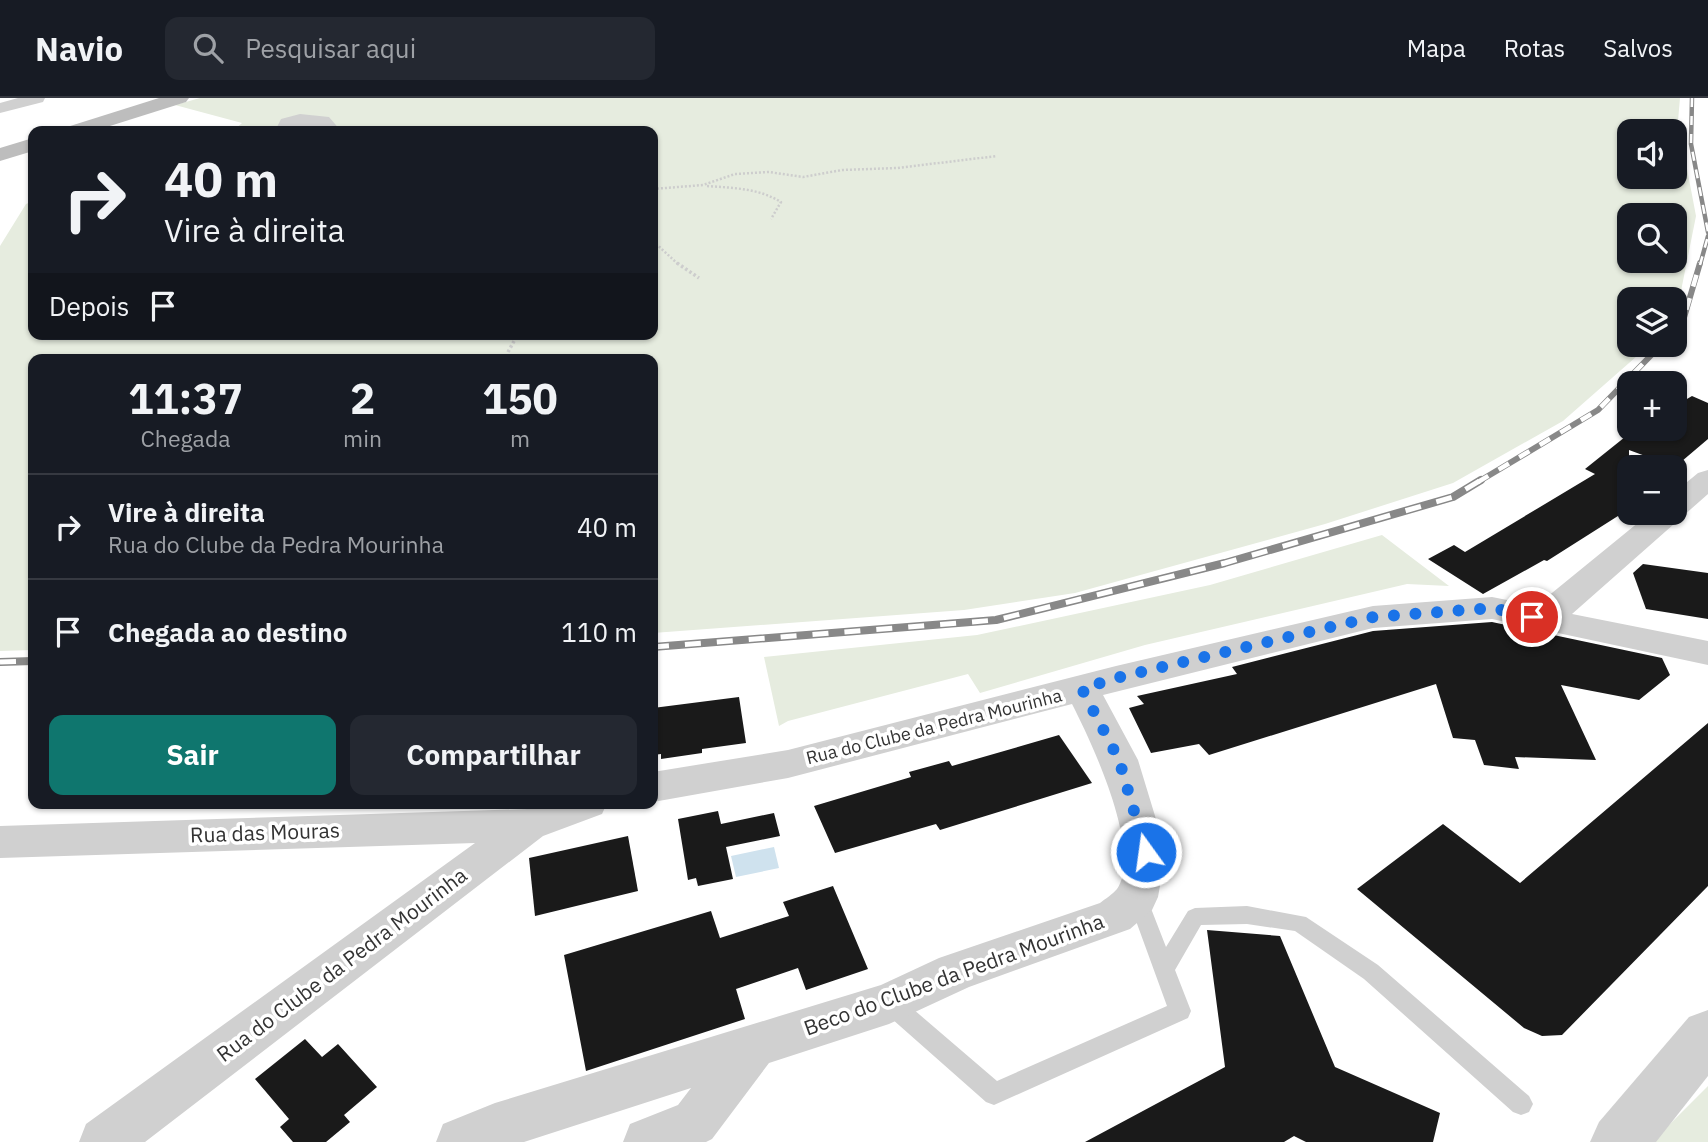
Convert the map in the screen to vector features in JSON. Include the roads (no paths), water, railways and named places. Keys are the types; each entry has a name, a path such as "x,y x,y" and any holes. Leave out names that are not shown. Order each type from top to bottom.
{"main road":[{"path":"90,126 179,98"},
{"path":"0,155 28,146"}],"street":[{"path":"0,108 37,98"},
{"path":"287,126 300,119 323,121 328,126"},
{"path":"1687,497 1708,479"},
{"path":"1553,621 1559,605 1654,525"},
{"name":"Rua do Clube da Pedra Mourinha","path":"658,786 789,764 1116,678 1373,617 1492,608 1708,653"},
{"path":"1082,689 1119,760 1139,822 1146,852 1137,897"},
{"name":"Rua do Clube da Pedra Mourinha","path":"104,1142 529,825 572,809"},
{"name":"Rua das Mouras","path":"0,842 529,825"},
{"name":"Beco do Clube da Pedra Mourinha","path":"461,1142 495,1127 889,1003 955,972 1115,916 1137,897"},
{"path":"1619,1142 1708,1035"},
{"path":"648,1142 695,1122 753,1046"}],"lane":[{"path":"889,1003 994,1094 1180,1011 1137,897"},
{"path":"1164,969 1195,917 1247,915 1299,923 1371,972 1521,1104"}],"water":[{"path":"774,847 779,868 736,877 731,856"}],"railway":[{"path":"1692,98 1691,144 1708,232"},
{"path":"1700,265 1708,236"},
{"path":"1687,307 1700,263"},
{"path":"1478,482 1598,410 1649,357"},
{"path":"658,647 996,620 1225,563 1453,497 1481,480"},
{"path":"0,662 28,661"}]}
